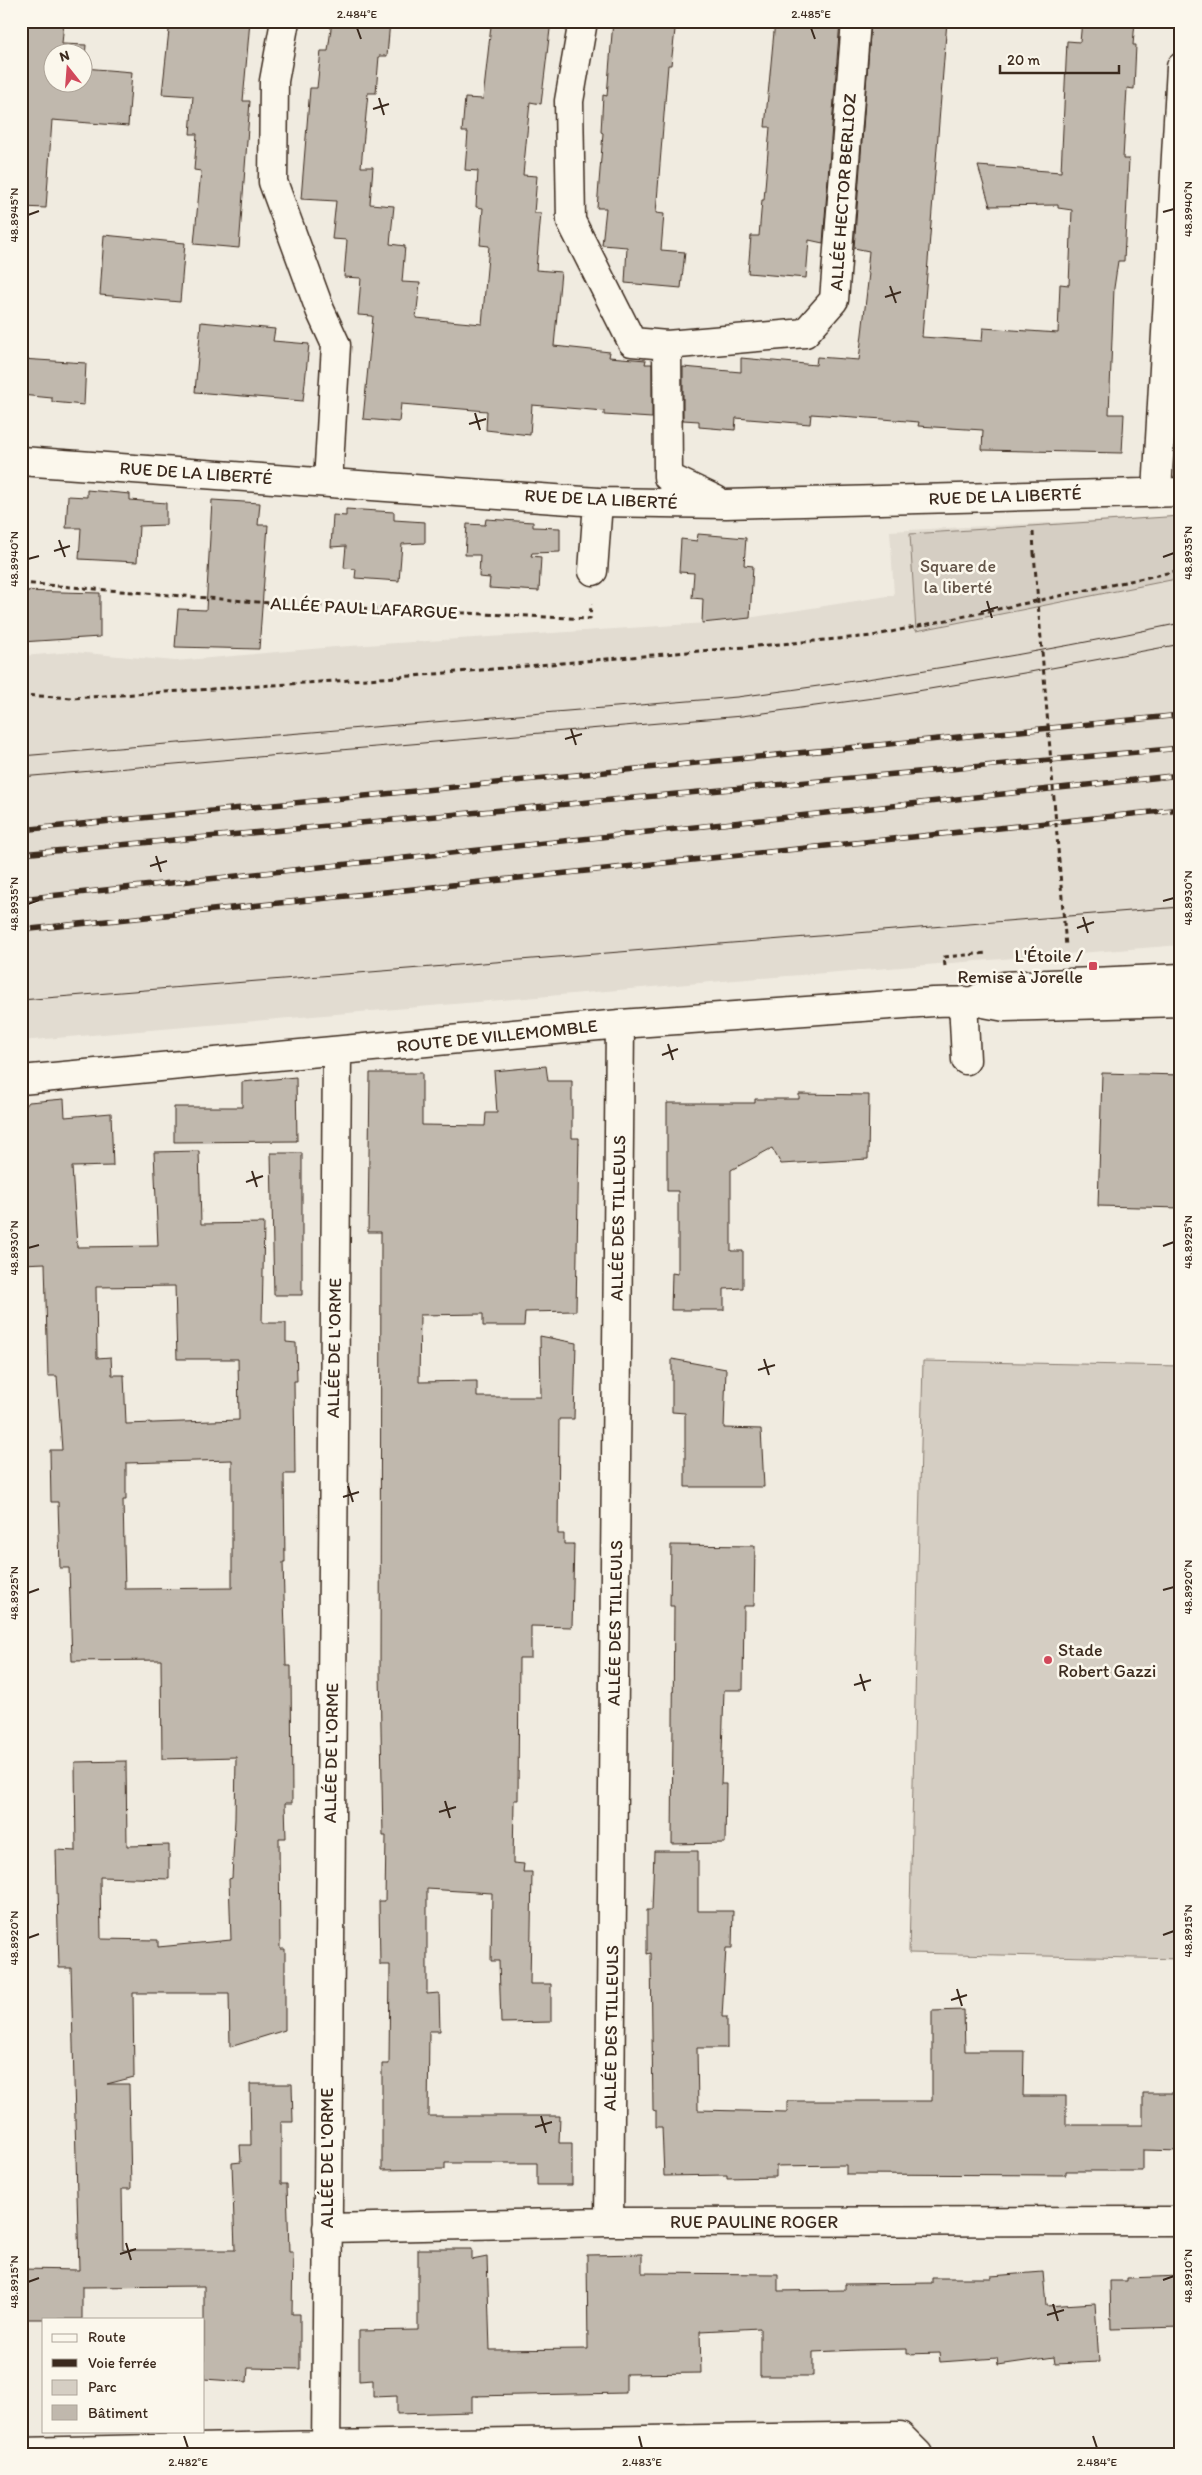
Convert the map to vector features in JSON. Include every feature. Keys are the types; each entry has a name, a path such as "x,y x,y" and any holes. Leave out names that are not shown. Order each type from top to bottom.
{"street":[{"path":"285,21 274,81 273,182 320,310 336,345 328,482"},
{"name":"ALLÉE HECTOR BERLIOZ","path":"583,21 569,101 571,221 632,342 666,345 806,332 834,300 856,21"},
{"path":"1169,492 1181,67"},
{"path":"666,345 668,477 726,504"},
{"name":"RUE DE LA LIBERTÉ","path":"21,461 598,502 726,504 1169,492"},
{"path":"593,571 598,502"},
{"name":"ROUTE DE VILLEMOMBLE","path":"968,1001 1004,986 1181,978"},
{"path":"966,1060 968,1001"},
{"name":"ROUTE DE VILLEMOMBLE","path":"21,1080 337,1052 620,1024 968,1001 1005,1007 1181,1002"},
{"name":"ALLÉE DES TILLEULS","path":"609,2222 620,1024"},
{"name":"ALLÉE DE L'ORME","path":"325,2449 337,1052"},
{"name":"RUE PAULINE ROGER","path":"327,2228 609,2222 1181,2221"},
{"path":"21,2452 325,2449 900,2436 918,2454"}],"path":[{"path":"1034,553 1066,947"},
{"path":"21,694 73,698 412,676 872,636 1181,570"},
{"name":"ALLÉE PAUL LAFARGUE","path":"21,583 295,605 590,619 593,571"},
{"path":"944,957 945,970"}],"shaded area":[{"path":"1181,516 1181,945 723,981 21,1041 21,656 74,652 175,661 335,647 722,622 894,595 890,531"}],"green space":[{"name":"Square de la liberté","path":"1181,516 1181,578 916,631 910,534"},
{"name":"Stade Robert Gazzi","path":"923,1361 1181,1366 1181,1959 909,1953"}],"building":[{"path":"21,21 64,21 62,42 42,42 42,92 92,92 92,69 132,72 128,126 52,120 46,208 21,207"},
{"path":"170,21 250,21 243,101 250,101 239,248 194,244 201,171 194,170 197,134 190,134 193,96 162,94"},
{"path":"332,21 390,21 387,56 379,56 376,93 368,93 361,167 373,167 370,204 394,206 390,244 405,246 402,282 420,283 416,318 482,324 489,246 480,245 483,208 476,207 478,171 465,170 468,132 462,132 465,98 483,99 491,26 500,26 500,21 551,21 541,104 530,102 523,175 537,176 534,213 541,213 536,270 561,272 554,346 610,352 609,357 646,360 645,364 652,364 652,418 604,415 604,411 532,405 530,435 486,430 487,411 401,404 399,422 363,419 373,316 358,315 361,278 344,277 347,240 332,239 336,201 301,199 310,88 317,88 321,51 328,51"},
{"path":"613,21 676,21 671,65 668,65 656,213 664,214 661,250 685,252 681,288 625,283 627,247 602,245 606,208 597,208 603,133 601,132 603,95 607,96"},
{"path":"775,21 840,21 823,243 809,240 806,278 748,273 751,236 759,236 762,200 764,200 770,127 765,127"},
{"path":"871,21 947,21 922,337 982,341 983,328 1058,333 1060,284 1069,285 1072,210 1058,208 1058,205 990,206 978,166 1061,172 1067,41 1080,42 1082,21 1135,21 1133,45 1136,45 1134,89 1127,88 1123,159 1129,159 1124,261 1118,261 1114,288 1109,414 1124,414 1122,453 982,450 983,430 918,426 919,422 883,419 811,414 810,424 736,418 735,430 699,427 699,421 683,420 683,367 741,372 741,358 816,365 817,357 859,360 869,273 867,273 869,251 854,248"},
{"path":"104,235 185,243 180,302 100,295"},
{"path":"201,322 275,329 273,341 309,344 303,401 195,392"},
{"path":"21,359 86,363 84,405 52,402 52,398 21,395"},
{"path":"87,490 130,494 130,500 166,503 166,525 139,526 137,562 79,559 81,528 66,528 68,496 87,497"},
{"path":"212,500 260,503 258,525 268,525 259,649 175,647 178,609 206,610"},
{"path":"346,509 394,512 394,520 425,522 425,543 402,544 399,581 355,578 356,569 344,568 346,546 331,547 333,515 346,516"},
{"path":"486,519 533,522 533,527 560,528 560,552 532,553 531,556 541,557 539,591 489,588 490,578 479,577 480,555 465,555 467,524 485,525"},
{"path":"698,534 746,538 744,565 753,566 750,618 702,623 703,599 692,598 694,573 679,572 681,539 697,541"},
{"path":"21,591 100,593 100,637 21,642"},
{"path":"546,1066 548,1081 572,1081 572,1138 579,1138 576,1311 525,1312 524,1326 483,1326 483,1314 420,1315 419,1382 477,1381 477,1397 541,1397 540,1336 576,1343 574,1419 559,1419 558,1534 564,1534 564,1544 574,1544 572,1627 531,1626 531,1658 519,1658 518,1800 514,1800 513,1863 524,1864 523,1872 532,1872 530,1984 551,1984 551,2022 501,2023 499,1961 491,1961 492,1893 427,1889 427,1994 439,1993 440,2031 429,2031 428,2116 560,2116 559,2143 572,2143 572,2185 537,2185 537,2163 445,2163 445,2169 382,2170 382,2064 389,2064 390,1965 380,1965 379,1901 385,1901 386,1836 383,1836 380,1675 381,1232 368,1232 370,1073 422,1073 422,1125 485,1126 486,1113 497,1113 494,1071"},
{"path":"1102,1073 1181,1075 1181,1208 1098,1206"},
{"path":"296,1077 297,1141 174,1142 174,1107 242,1107 242,1082"},
{"path":"799,1094 869,1095 868,1159 781,1164 772,1148 731,1170 731,1251 743,1251 743,1288 724,1289 724,1310 671,1310 672,1273 678,1274 678,1191 667,1191 667,1103 755,1103 755,1099 799,1099"},
{"path":"64,1099 65,1117 111,1113 113,1166 72,1167 77,1247 158,1246 154,1152 199,1151 201,1224 264,1223 262,1323 286,1323 286,1342 296,1343 297,1381 294,1381 295,1474 284,1474 285,1562 283,1562 286,1666 291,1666 292,1803 285,1803 286,1838 279,1838 280,1949 285,1949 285,2030 230,2047 229,1993 133,1993 134,2077 107,2084 129,2084 131,2189 122,2189 123,2250 235,2250 232,2163 241,2162 240,2145 251,2145 250,2084 292,2084 293,2122 281,2122 281,2184 287,2184 289,2252 293,2252 292,2314 300,2314 300,2369 248,2368 247,2382 205,2379 204,2286 82,2287 82,2318 21,2319 21,2269 79,2270 71,1968 59,1968 56,1850 76,1851 75,1762 126,1761 127,1846 169,1845 169,1879 100,1877 101,1939 158,1940 158,1947 231,1940 229,1879 232,1878 236,1757 162,1759 161,1660 72,1661 69,1568 60,1568 58,1502 51,1502 50,1450 62,1450 57,1376 48,1376 45,1263 21,1264 21,1112 29,1102","holes":["175,1286 177,1359 238,1359 239,1420 126,1424 124,1375 112,1375 111,1357 97,1358 96,1287","232,1460 232,1588 125,1589 123,1500 126,1500 126,1463"]},
{"path":"271,1153 302,1153 302,1295 274,1295"},
{"path":"672,1359 726,1369 724,1428 761,1429 764,1487 685,1487 685,1413 672,1412"},
{"path":"671,1545 755,1546 754,1606 744,1606 743,1690 724,1690 721,1784 726,1784 725,1843 672,1844 674,1606 670,1606"},
{"path":"654,1851 698,1851 698,1911 733,1911 732,1948 726,1948 722,2017 727,2017 727,2048 697,2048 698,2110 787,2112 787,2101 932,2101 932,2011 964,2010 965,2051 1024,2051 1023,2096 1066,2096 1066,2125 1143,2125 1143,2093 1181,2093 1181,2151 1143,2150 1143,2171 1066,2171 1066,2175 846,2174 846,2165 776,2166 776,2177 727,2178 727,2175 664,2176 662,2127 656,2127 656,2111 653,2110 651,1953 647,1954 647,1910 652,1910"},
{"path":"418,2249 472,2249 472,2260 487,2257 490,2350 588,2349 587,2255 642,2254 642,2273 778,2274 778,2291 845,2290 845,2284 932,2283 932,2278 991,2278 991,2276 1043,2272 1046,2306 1095,2303 1099,2362 1055,2364 1054,2357 998,2365 997,2358 940,2362 939,2353 907,2354 907,2349 858,2350 813,2352 813,2376 760,2376 760,2328 700,2331 701,2373 626,2374 626,2393 472,2396 472,2412 397,2414 397,2396 373,2397 373,2380 359,2381 359,2331 418,2330"},
{"path":"1181,2276 1181,2327 1111,2329 1110,2281 1127,2281 1127,2278"}],"tram line":[{"path":"21,756 737,697 849,682 960,664 1071,645 1181,623"},
{"path":"21,777 742,716 888,696 1181,644"},
{"path":"21,1000 1181,907"}],"railway":[{"path":"21,830 1181,715"},
{"path":"21,854 1181,748"},
{"path":"21,899 1181,775"},
{"path":"21,930 1181,809"}],"place":[{"name":"L'Étoile / Remise à Jorelle","path":"1093,966"},
{"name":"Stade Robert Gazzi","path":"1048,1660"}]}
